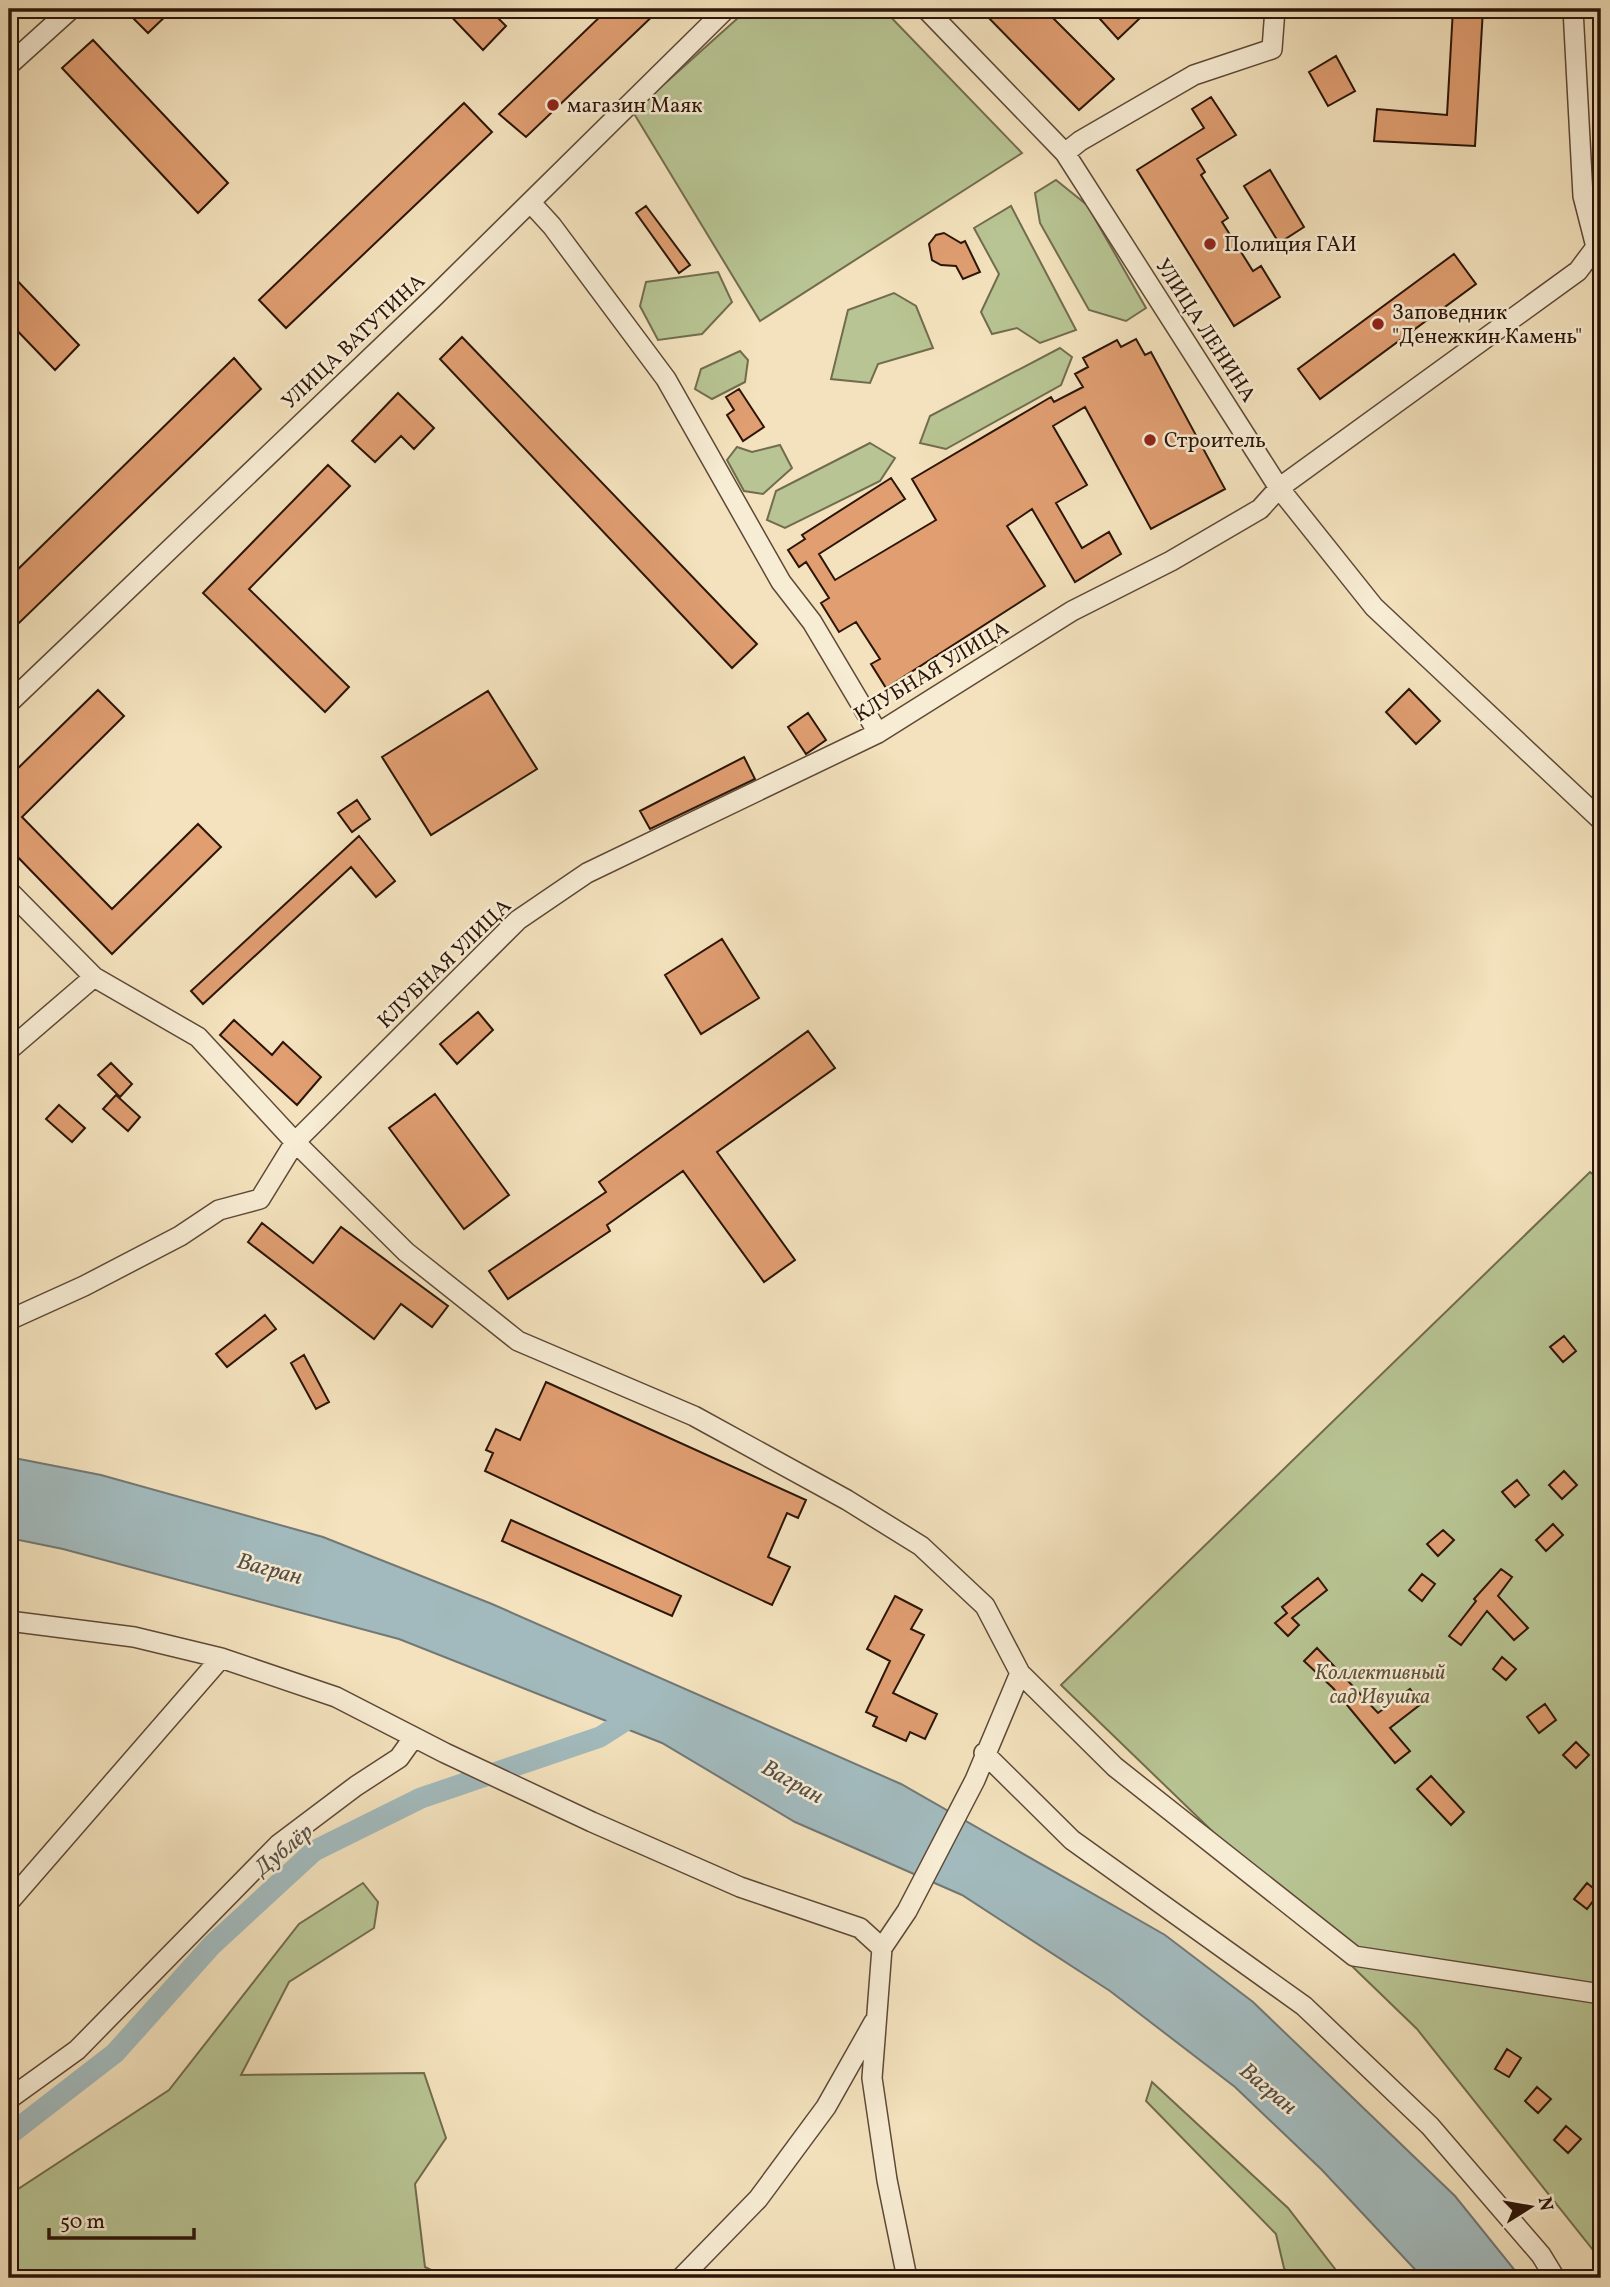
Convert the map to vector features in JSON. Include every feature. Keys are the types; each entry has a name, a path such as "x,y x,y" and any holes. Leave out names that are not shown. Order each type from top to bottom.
{"street":[{"path":"9,65 71,9"},
{"name":"УЛИЦА ВАТУТИНА","path":"9,703 531,202 726,9"},
{"name":"УЛИЦА ЛЕНИНА","path":"926,9 1065,153 1279,488 1374,607 1601,820"},
{"path":"1065,153 1080,141 1194,75 1272,49 1275,9"},
{"path":"1573,9 1583,196 1599,247"},
{"path":"531,202 552,226 666,380 781,582 812,622 878,733"},
{"name":"КЛУБНАЯ УЛИЦА","path":"9,1320 108,1274 180,1236 219,1210 260,1199 295,1142 518,920 587,873 878,733 1072,611 1171,561 1260,509 1279,488 1578,271 1599,247"},
{"path":"9,891 94,977 198,1037 295,1142 406,1252 518,1341 694,1416 848,1500 921,1546 985,1606 1020,1673 1115,1767 1354,1956 1601,1994"},
{"path":"9,1050 94,977"},
{"path":"9,1620 134,1637 221,1658 336,1697 445,1753 592,1822 740,1887 860,1928 882,1948"},
{"path":"9,1902 221,1658"},
{"path":"907,2278 887,2180 872,2078 882,1948 907,1911 975,1780 984,1753 1020,1673"},
{"path":"9,2099 77,2050 279,1844 356,1786 399,1758 414,1737"},
{"path":"984,1753 1072,1840 1304,2006 1430,2126 1541,2255 1555,2278"},
{"path":"681,2278 758,2199 826,2107 876,2018"}],"green space":[{"path":"748,9 883,9 1022,153 760,321 633,112"},
{"path":"1056,180 1087,205 1146,308 1126,321 1089,310 1040,223 1035,193"},
{"path":"1011,206 1076,330 1040,343 1017,328 992,334 981,312 999,274 974,228"},
{"path":"718,272 732,302 702,334 658,340 640,306 646,282"},
{"path":"894,293 916,306 933,348 878,364 870,383 831,379 848,310"},
{"path":"1060,348 1072,357 1061,385 946,449 920,443 930,416"},
{"path":"740,351 748,360 745,382 712,399 695,389 701,369"},
{"path":"870,443 895,458 880,481 785,528 767,520 776,491"},
{"path":"780,445 792,468 763,494 744,491 727,460 737,447 752,452"},
{"name":"Коллективный сад Ивушка","path":"1590,1172 1601,1181 1601,2260 1417,2029 1061,1685"},
{"path":"363,1883 378,1902 374,1928 289,1982 241,2075 424,2073 446,2138 415,2184 425,2267 447,2278 9,2278 9,2195 169,2090 299,1924"},
{"path":"1152,2082 1288,2208 1342,2278 1292,2278 1284,2268 1276,2234 1146,2101"}],"water":[{"name":"Вагран","path":"9,1457 101,1475 323,1537 492,1604 901,1784 1165,1935 1253,2002 1455,2196 1521,2278 1423,2278 1322,2170 1235,2087 1110,1991 962,1895 795,1822 662,1743 399,1639 63,1549 9,1538"}],"building":[{"path":"124,9 173,9 148,33"},
{"path":"444,9 489,9 506,26 483,50"},
{"path":"608,9 660,9 526,137 499,114"},
{"path":"980,9 1044,9 1114,79 1079,110"},
{"path":"1091,9 1129,9 1139,19 1118,39"},
{"path":"1453,9 1483,9 1475,146 1374,141 1377,109 1447,115"},
{"path":"93,40 228,183 198,213 62,68"},
{"path":"1336,56 1355,91 1328,106 1309,72"},
{"name":"Полиция ГАИ","path":"1211,97 1236,135 1197,159 1205,172 1201,175 1228,218 1222,222 1253,271 1261,266 1280,297 1234,326 1137,170 1204,128 1192,109"},
{"path":"464,103 492,132 286,328 259,300"},
{"path":"1270,170 1304,227 1279,243 1244,186"},
{"path":"646,206 690,265 679,273 636,213"},
{"path":"944,233 961,243 965,241 980,272 963,279 956,266 941,265 932,260 929,244 936,235"},
{"path":"1454,254 1476,284 1320,399 1298,369"},
{"path":"9,272 79,345 55,370 9,322"},
{"path":"462,337 757,644 732,668 440,359"},
{"path":"1136,339 1145,355 1151,352 1225,489 1151,529 1085,407 1053,426 1087,485 1056,503 1082,548 1109,532 1121,554 1075,582 1032,509 1007,526 1045,586 886,688 871,664 880,659 856,622 839,632 821,603 829,598 806,562 799,567 788,550 805,539 802,535 891,478 905,499 819,554 835,580 936,520 912,479 1051,397 1054,402 1083,387 1075,374 1088,367 1083,358 1117,340 1121,347"},
{"path":"234,358 261,389 19,623 9,614 9,578"},
{"path":"739,389 764,427 743,441 727,415 734,410 726,397"},
{"path":"398,393 434,428 414,449 401,436 375,462 352,441"},
{"path":"328,465 350,486 249,589 349,687 325,712 203,593"},
{"path":"1409,689 1440,721 1416,744 1386,712"},
{"path":"98,690 124,716 22,817 112,909 198,824 221,847 112,954 9,848 9,777"},
{"path":"488,691 537,769 431,835 382,757"},
{"path":"808,713 826,740 806,754 788,727"},
{"path":"744,757 755,779 650,829 640,811"},
{"path":"357,800 370,819 352,832 338,813"},
{"path":"359,836 395,881 376,897 351,867 203,1004 191,991"},
{"path":"722,939 759,998 701,1034 665,975"},
{"path":"478,1012 493,1030 457,1064 440,1044"},
{"path":"234,1020 272,1055 283,1042 321,1077 297,1105 220,1035"},
{"path":"808,1031 835,1068 717,1152 795,1260 764,1282 683,1171 607,1225 610,1231 508,1299 489,1271 606,1192 599,1182"},
{"path":"111,1063 132,1084 120,1097 98,1075"},
{"path":"435,1094 509,1195 464,1229 389,1128"},
{"path":"116,1095 140,1117 128,1131 103,1109"},
{"path":"59,1105 85,1128 72,1142 46,1119"},
{"path":"262,1223 313,1263 341,1227 448,1306 432,1327 401,1304 374,1339 248,1242"},
{"path":"265,1315 276,1329 227,1367 216,1354"},
{"path":"1564,1336 1576,1351 1563,1362 1550,1347"},
{"path":"304,1355 329,1402 316,1409 291,1363"},
{"path":"546,1382 806,1500 798,1518 787,1513 768,1557 790,1567 772,1605 485,1471 493,1453 486,1450 496,1429 520,1440"},
{"path":"1564,1471 1577,1485 1562,1499 1549,1485"},
{"path":"1517,1480 1529,1495 1515,1507 1502,1492"},
{"path":"511,1520 681,1596 672,1616 502,1541"},
{"path":"1553,1524 1563,1535 1546,1551 1536,1540"},
{"path":"1443,1530 1454,1540 1438,1556 1427,1544"},
{"path":"1501,1569 1512,1577 1498,1596 1528,1628 1514,1640 1487,1611 1461,1645 1449,1636 1476,1601 1474,1599"},
{"path":"1422,1574 1435,1584 1422,1601 1409,1590"},
{"path":"1318,1578 1327,1590 1292,1618 1299,1625 1288,1636 1275,1623 1287,1613 1282,1607"},
{"path":"895,1596 922,1610 911,1629 924,1635 893,1693 937,1714 925,1739 910,1732 906,1741 873,1726 877,1717 866,1712 890,1661 867,1649"},
{"path":"1317,1648 1378,1713 1410,1689 1421,1704 1390,1728 1410,1751 1395,1763 1333,1688 1304,1661"},
{"path":"1502,1657 1516,1669 1506,1680 1493,1669"},
{"path":"1545,1704 1556,1720 1539,1733 1527,1717"},
{"path":"1576,1742 1589,1755 1576,1768 1563,1755"},
{"path":"1431,1776 1464,1812 1451,1825 1417,1789"},
{"path":"1587,1883 1599,1893 1587,1909 1574,1899"},
{"path":"1507,2049 1521,2058 1509,2077 1495,2069"},
{"path":"1537,2087 1551,2099 1538,2113 1525,2101"},
{"path":"1566,2126 1581,2139 1568,2153 1554,2140"}],"waterway":[{"name":"Дублёр","path":"9,2135 115,2053 212,1945 314,1851 421,1798 600,1737 641,1711"}],"place":[{"name":"магазин Маяк","path":"553,105"},
{"name":"Полиция ГАИ","path":"1210,244"},
{"name":"Заповедник \"Денежкин Камень\"","path":"1378,324"},
{"name":"Строитель","path":"1150,440"}]}
